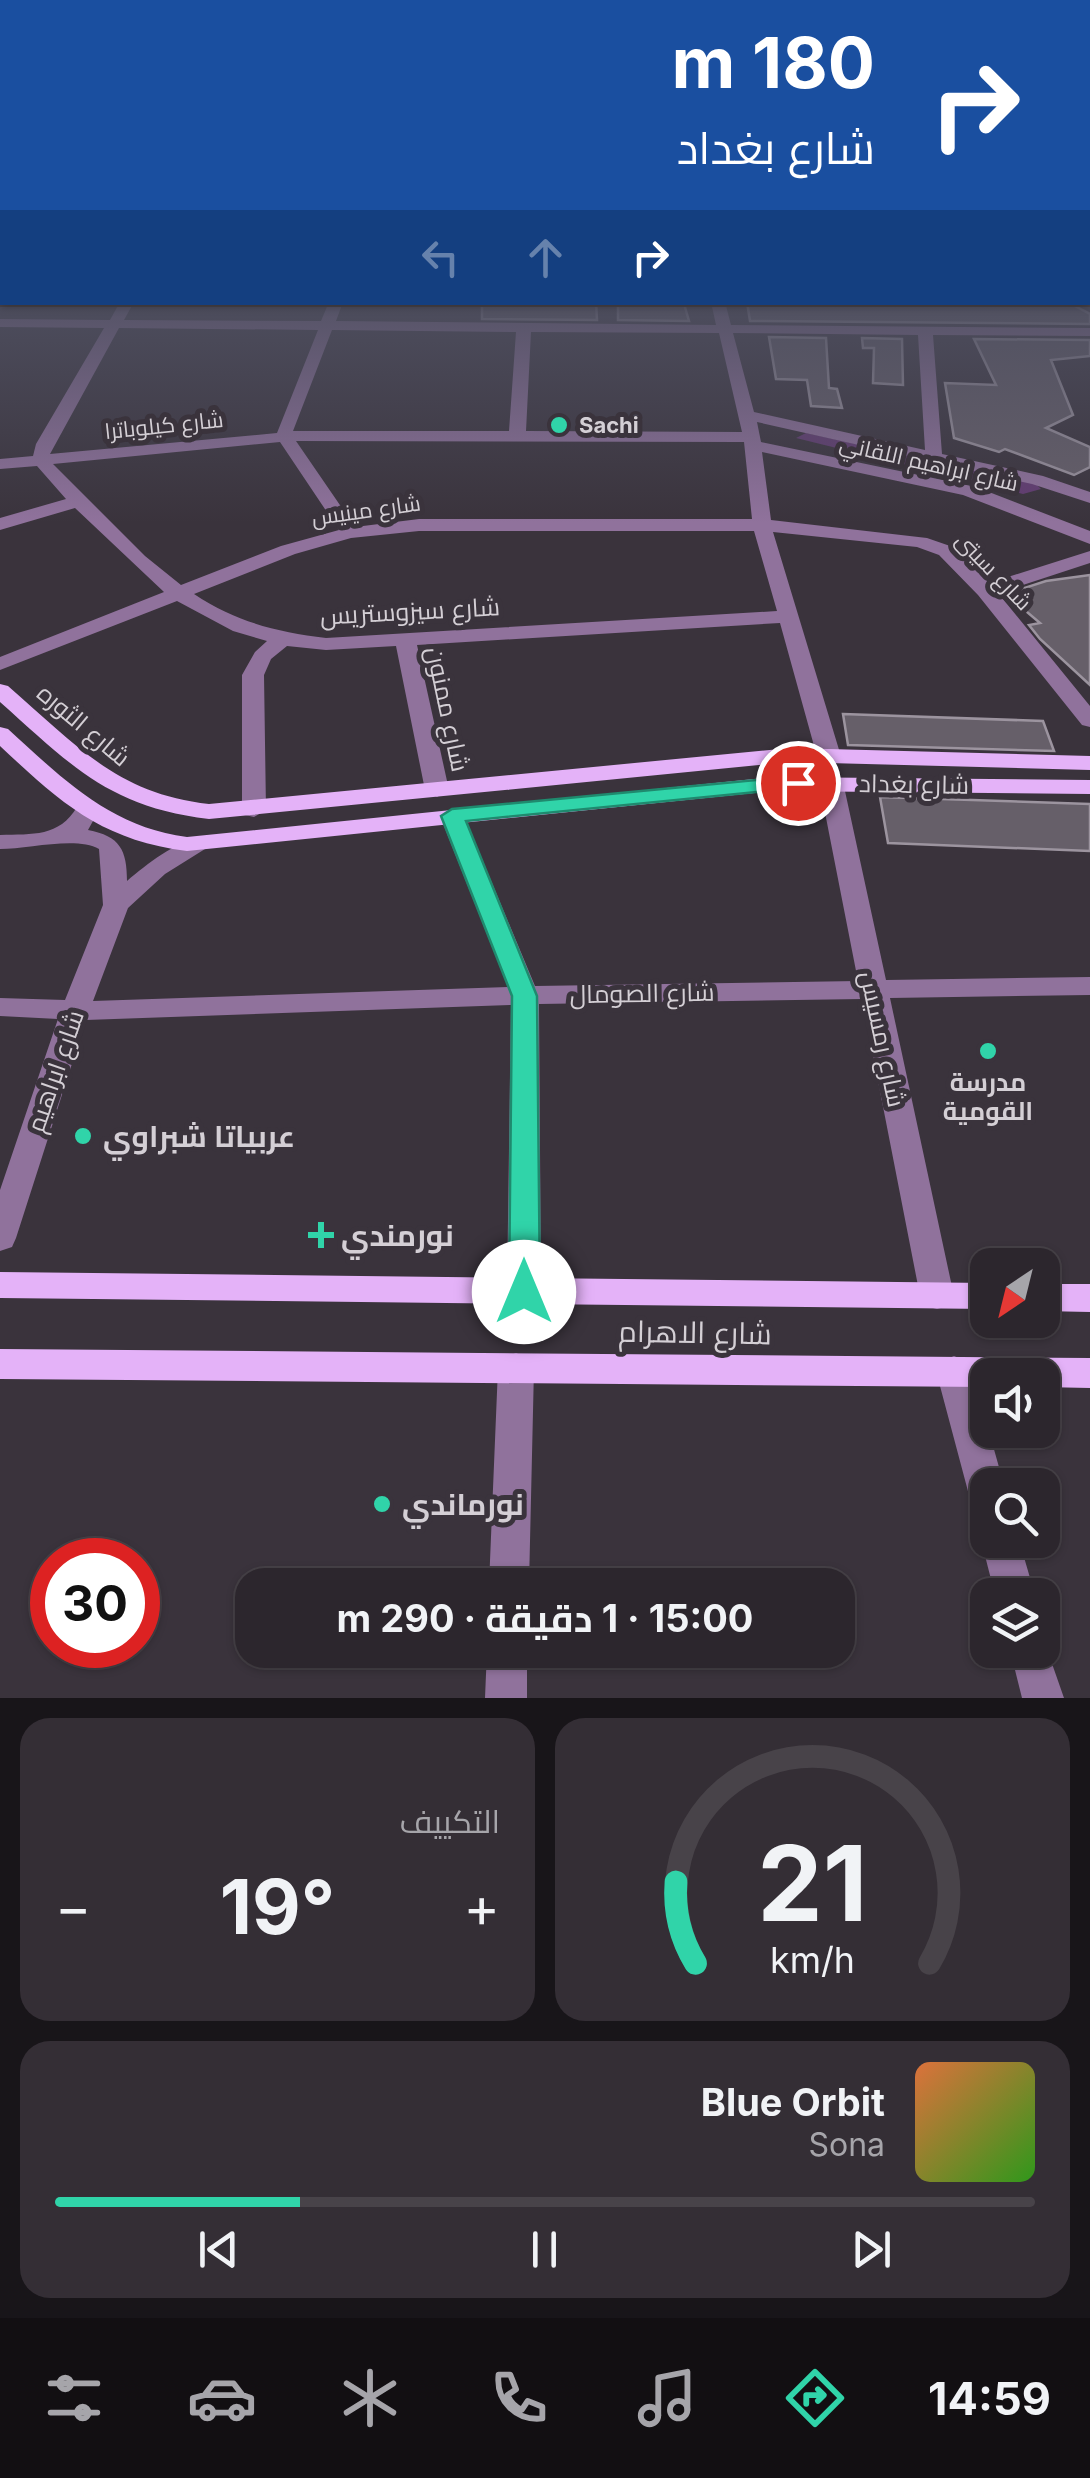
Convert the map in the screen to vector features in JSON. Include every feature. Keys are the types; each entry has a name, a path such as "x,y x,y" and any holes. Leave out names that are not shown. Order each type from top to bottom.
{"main road":[{"name":"شارع الثوره","path":"0,691 129,796 178,810 254,810"},
{"path":"0,734 86,812 134,836 201,844"},
{"name":"شارع بغداد","path":"254,810 445,803 830,768 1090,764"},
{"name":"شارع بغداد","path":"830,768 1090,787"},
{"name":"شارع بغداد","path":"201,844 445,803"},
{"name":"شارع الاهرام","path":"0,1285 970,1296"},
{"path":"1060,1297 1090,1298"},
{"name":"شارع الاهرام","path":"0,1364 1090,1372"}],"street":[{"path":"42,459 44,444 91,364"},
{"path":"311,364 286,424 286,436 350,533"},
{"path":"517,435 522,364"},
{"name":"شارع رمسيس","path":"734,364 753,441 762,526 830,768 937,1296"},
{"path":"927,364 934,456"},
{"name":"شارع ابراهيم اللقاني","path":"747,415 934,456 1066,488 1090,498"},
{"name":"شارع ابراهيم اللقاني","path":"800,426 789,440 806,450 1035,506 1090,530"},
{"name":"شارع كيلوباترا","path":"0,464 286,436 517,435 753,441"},
{"name":"شارع ابراهيم اللقاني","path":"753,441 1006,503 1090,538"},
{"name":"شارع سيزوستريس","path":"42,459 151,576 177,595 281,640 326,644 788,616"},
{"path":"1035,506 1066,488"},
{"path":"0,524 78,500"},
{"name":"شارع مينيس","path":"0,664 288,550 350,533 419,526 762,526"},
{"name":"شارع سيتى","path":"762,526 931,545 949,554 1090,720"},
{"path":"985,592 1090,556"},
{"path":"254,810 252,675 262,656 281,640"},
{"name":"شارع ممنون","path":"405,640 445,803 525,996"},
{"path":"0,842 62,836 78,827 86,812"},
{"name":"شارع ابراهيم","path":"0,1238 75,1011 116,906 118,860 114,850 94,838 62,836"},
{"name":"شارع ابراهيم","path":"116,906 156,869 201,844"},
{"name":"شارع الصومال","path":"0,1007 75,1011 525,996 1090,986"},
{"path":"524,1292 525,996"},
{"path":"510,1568 516,1368"},
{"path":"954,1371 981,1468"},
{"path":"506,1698 507,1668"},
{"path":"1035,1668 1043,1698"}],"shaded area":[{"path":"806,433 1035,483 1041,489 1023,494 796,438"}],"building":[{"path":"774,364 828,364 829,388 837,389 842,408 811,406 807,380 776,379"},
{"path":"874,364 903,364 903,385 873,383"},
{"path":"986,364 1053,364 1073,415 1046,428 1090,447 1090,467 1074,475 1005,449 999,452 954,438 945,383 996,385"},
{"path":"1090,575 1090,685 1040,639 1029,625 1040,623 1006,594 1046,581"},
{"path":"843,714 1043,721 1054,751 848,745"},
{"path":"880,797 1090,804 1090,851 888,843"}],"place":[{"name":"Sachi","path":"559,425"},
{"name":"مدرسة القومية","path":"988,1051"},
{"name":"عربياتا شبراوي","path":"83,1136"},
{"name":"نورمندي","path":"321,1235"},
{"name":"نورماندي","path":"382,1504"}],"route":[{"path":"524,1292 525,996 520,975 452,816 798,783"}]}
